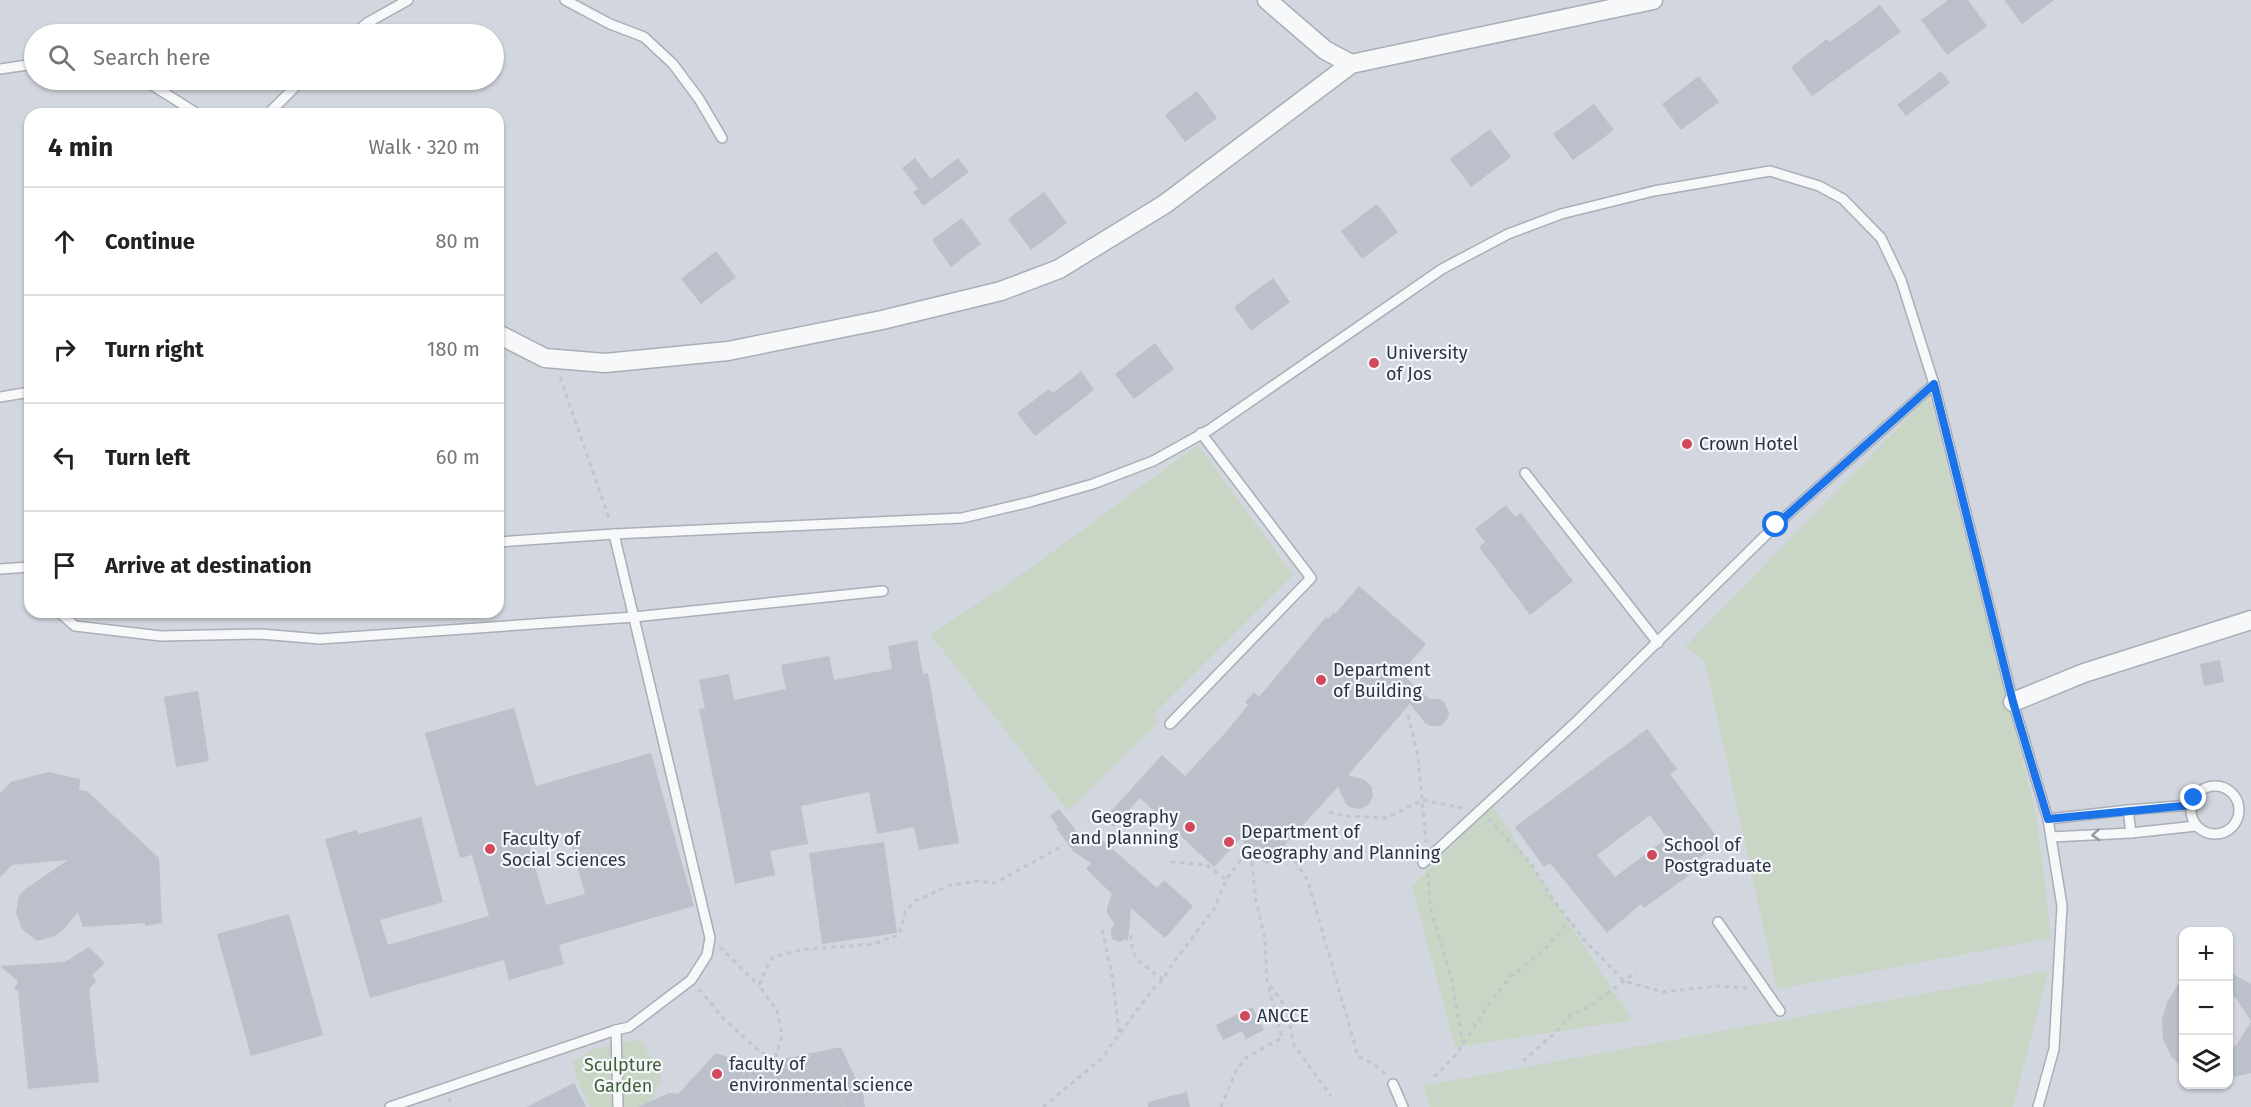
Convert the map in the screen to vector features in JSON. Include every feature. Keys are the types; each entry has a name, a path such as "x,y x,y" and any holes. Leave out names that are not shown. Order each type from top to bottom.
{"street":[{"path":"1267,0 1325,50 1351,64"},
{"path":"504,337 545,358 606,363 728,351 882,320 1000,291 1059,269 1165,204 1351,64 1653,0"},
{"path":"2013,702 2084,673 2251,620"}],"lane":[{"path":"366,24 408,0"},
{"path":"566,0 610,24 644,37 673,64 699,99 722,138"},
{"path":"0,69 24,65"},
{"path":"160,90 188,108"},
{"path":"274,108 292,90"},
{"path":"504,542 614,534 962,518 1093,484 1153,461 1209,430 1442,269 1508,234 1561,214 1654,191 1770,171 1819,186 1843,199 1881,238 1901,280 1934,384 2013,702 2048,819 2061,906 2054,1049 2038,1107"},
{"path":"1425,861 1658,643 1776,525 1934,384"},
{"path":"0,397 24,393"},
{"path":"1170,724 1311,578 1201,433"},
{"path":"1525,473 1658,643"},
{"path":"390,1107 629,1027 692,980 707,955 710,938 614,534"},
{"path":"0,569 24,567"},
{"path":"66,618 75,626 160,636 261,634 320,639 634,617 883,591"},
{"path":"2219,786 2232,794 2239,808 2236,823 2224,833 2209,834 2196,826 2192,805 2199,792 2205,788 2219,786"},
{"path":"2048,819 2192,805"},
{"path":"2128,810 2131,833"},
{"path":"2051,837 2131,833 2196,826"},
{"path":"1718,922 1780,1011"},
{"path":"616,1030 618,1107"},
{"path":"1394,1084 1402,1107"}],"path":[{"path":"552,358 575,416 614,534"},
{"path":"1408,715 1418,756 1430,907 1451,977 1463,1044"},
{"path":"1329,812 1346,816 1387,818 1422,800 1457,806 1476,813 1497,826 1530,862 1555,902 1586,942 1624,981 1663,992 1717,986 1764,989"},
{"path":"1275,831 1308,881 1358,1056 1380,1069 1394,1084"},
{"path":"759,986 773,957 800,950 873,944 899,934 906,912 915,901 951,885 977,881 995,883 1064,845"},
{"path":"1221,1107 1236,1071 1247,1057 1282,1038 1267,981 1265,939 1256,902 1251,853"},
{"path":"1043,1107 1101,1059 1119,1032 1152,990 1163,980 1214,909 1226,880 1243,856"},
{"path":"1172,862 1207,865 1226,880"},
{"path":"1434,1077 1456,1055 1510,977 1544,951 1570,920"},
{"path":"1102,930 1112,975 1119,1032"},
{"path":"1131,935 1130,948 1137,959 1163,980"},
{"path":"710,938 759,986 777,1010 782,1036 775,1058"},
{"path":"1523,1061 1557,1031 1569,1016 1590,1006 1636,972"},
{"path":"692,980 724,1019 759,1052 836,1077 844,1107"},
{"path":"1267,981 1287,1009 1294,1045 1331,1096"}],"shaded area":[{"name":"University of Jos","path":"0,0 2251,0 2251,1107 0,1107"}],"green space":[{"path":"1929,396 2037,818 2051,938 1777,989 1705,662 1685,647"},
{"path":"1198,445 1293,575 1153,715 1159,722 1068,811 930,634 1010,583"},
{"path":"1492,805 1632,1020 1455,1047 1412,886"},
{"path":"2048,971 2013,1107 1430,1107 1423,1086"},
{"name":"Sculpture Garden","path":"640,1039 662,1078 651,1098 653,1107 591,1107 580,1086 572,1062 594,1049"}],"building":[{"path":"1948,0 1968,0 1987,26 1947,55 1921,20"},
{"path":"2004,0 2054,0 2022,24"},
{"path":"1880,5 1901,32 1812,96 1791,67 1827,39 1830,42"},
{"path":"1941,71 1950,83 1906,116 1897,105"},
{"path":"1699,76 1719,102 1681,130 1662,104"},
{"path":"1197,91 1217,118 1185,142 1165,115"},
{"path":"1594,104 1614,130 1573,160 1553,134"},
{"path":"1490,129 1511,157 1471,187 1450,159"},
{"path":"915,158 931,179 958,158 969,172 923,206 913,192 918,189 902,168"},
{"path":"1044,192 1067,223 1031,250 1008,219"},
{"path":"1377,204 1398,232 1362,259 1341,231"},
{"path":"962,218 981,244 951,267 932,240"},
{"path":"716,251 736,277 701,304 681,279"},
{"path":"1273,278 1290,302 1251,331 1234,307"},
{"path":"1155,343 1174,369 1134,399 1115,374"},
{"path":"1081,371 1094,390 1035,436 1017,413 1049,389 1053,393"},
{"path":"1506,505 1515,517 1521,513 1573,581 1530,615 1479,547 1485,542 1475,529"},
{"path":"1359,586 1426,644 1401,673 1429,699 1439,699 1444,702 1449,712 1448,718 1441,726 1430,726 1410,704 1348,775 1365,780 1372,787 1373,797 1368,805 1360,809 1350,807 1346,804 1338,787 1267,864 1240,839 1214,867 1140,798 1114,827 1105,818 1162,755 1185,776 1227,731 1248,705 1245,702 1254,692 1259,697 1326,617 1328,619 1334,612 1335,614"},
{"path":"917,640 923,674 928,673 959,843 919,850 914,827 877,834 869,792 801,806 808,844 770,851 775,875 735,884 699,709 705,708 699,680 729,674 734,700 786,689 781,665 829,656 834,680 892,669 888,646"},
{"path":"2220,660 2224,682 2204,686 2200,664"},
{"path":"198,691 209,761 176,767 164,697"},
{"name":"Faculty of Social Sciences","path":"514,708 536,786 651,753 694,906 559,945 564,964 509,980 504,960 370,998 325,839 357,830 359,834 421,817 443,902 380,920 388,945 489,916 472,855 460,858 425,733","holes":["568,832 585,894 546,905 528,843"]},
{"path":"1647,729 1677,769 1670,774 1721,842 1688,867 1692,873 1644,908 1641,904 1607,933 1550,863 1544,867 1515,827","holes":["1650,815 1667,838 1615,877 1597,855"]},
{"path":"48,772 80,779 79,790 87,791 159,858 162,923 145,926 145,923 83,927 78,912 55,936 37,941 22,929 16,913 19,896 25,889 68,860 12,865 0,877 0,793 11,782"},
{"path":"1059,809 1084,841 1093,832 1157,888 1164,880 1193,906 1165,938 1131,908 1128,941 1126,939 1120,942 1112,939 1111,929 1115,924 1107,913 1107,908 1112,894 1086,869 1091,863 1074,852 1056,828 1058,827 1050,816"},
{"path":"884,842 897,933 822,944 809,853"},
{"path":"289,914 323,1035 251,1056 217,934"},
{"path":"89,947 105,963 92,975 96,981 89,989 99,1082 28,1089 18,991 14,990 18,981 0,966 65,962"},
{"path":"2233,974 2251,984 2251,1021 2233,996"},
{"path":"2179,983 2179,1064 2171,1056 2163,1039 2162,1020 2167,1002"},
{"name":"ANCCE","path":"1252,1007 1264,1030 1246,1039 1242,1031 1223,1040 1216,1025"},
{"path":"2251,1022 2251,1073 2233,1077 2233,1048"},
{"path":"841,1047 863,1094 865,1107 638,1107 669,1093 678,1094 716,1053 734,1059 731,1070"},
{"path":"574,1083 586,1107 527,1107"},
{"path":"1187,1092 1190,1107 1148,1107 1148,1102"}],"place":[{"name":"University of Jos","path":"1374,363"},
{"name":"Crown Hotel","path":"1687,444"},
{"name":"Department of Building","path":"1321,680"},
{"name":"Geography and planning","path":"1190,827"},
{"name":"Department of Geography and Planning","path":"1229,842"},
{"name":"Faculty of Social Sciences","path":"490,849"},
{"name":"School of Postgraduate","path":"1652,855"},
{"name":"ANCCE","path":"1245,1016"},
{"name":"faculty of environmental science","path":"717,1074"}],"route":[{"path":"1776,525 1934,384 2013,702 2048,819 2192,805 2194,798"}]}
